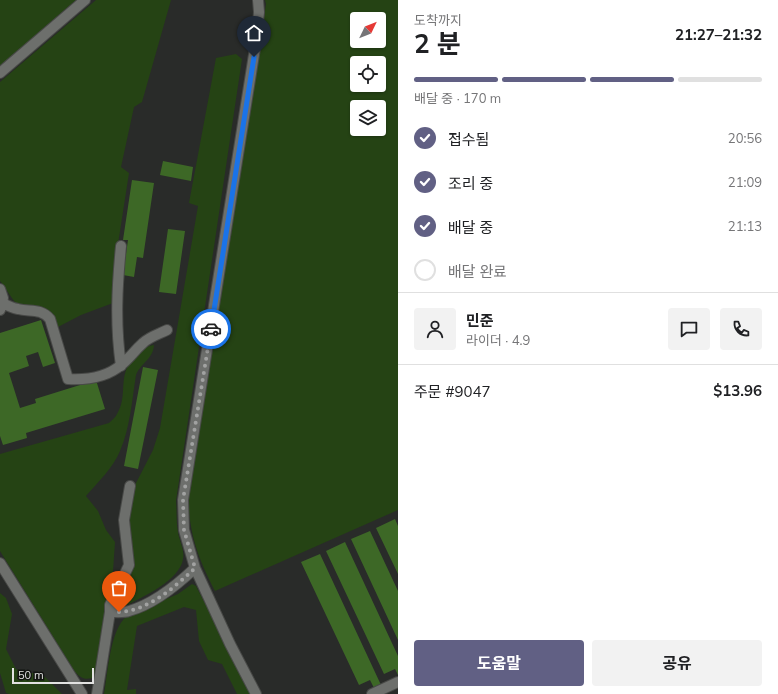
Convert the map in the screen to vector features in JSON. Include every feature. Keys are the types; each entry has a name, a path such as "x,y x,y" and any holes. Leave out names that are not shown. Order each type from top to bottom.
{"street":[{"path":"0,73 86,0"},
{"path":"256,694 230,644 195,568 184,530 183,500 256,42 259,12 258,0"},
{"path":"120,366 117,338 116,300 121,246"},
{"path":"0,290 3,298 1,307 36,310 45,313 50,318 68,379 84,380 103,376 120,366 144,342 167,330"},
{"path":"97,694 110,605 130,565 124,520 130,486"},
{"path":"0,563 66,665 82,694"},
{"path":"110,612 128,612 146,604 168,591 195,568"},
{"path":"372,694 398,682"}],"green space":[{"path":"0,0 76,0 0,66"},
{"path":"96,0 171,0 142,102 134,107 121,167 129,173 118,244 113,303 81,315 58,327 50,312 44,308 40,306 27,307 17,304 0,281 0,82"},
{"path":"265,0 398,0 398,510 215,591 204,568 193,536 188,499 266,4"},
{"path":"236,54 242,59 176,501 177,528 182,545 183,559 180,567 168,581 150,593 125,606 120,603 118,599 125,581 127,519 136,483 153,450 160,428 198,206 189,203 216,58"},
{"path":"154,345 151,354 136,375 128,423 120,451 109,469 86,496 98,511 106,530 115,542 112,586 105,608 95,675 92,678 85,679 75,672 0,551 0,454 109,423 116,416 120,407 124,378 129,363 141,350"},
{"path":"192,584 196,586 252,694 237,694 222,664 208,660 199,641 196,610 184,607 137,626 127,690 136,689 136,694 104,694 113,641 121,622 127,616 178,594"},
{"path":"0,593 6,598 12,614 6,649 16,669 29,673 41,673 62,694 6,693 0,673"}],"building":[{"path":"163,161 193,167 191,181 160,175"},
{"path":"132,180 154,183 143,258 137,257 134,277 123,275 128,240 123,240"},
{"path":"168,229 185,231 176,294 159,292"},
{"path":"41,320 55,363 43,367 38,352 26,356 29,366 9,373 20,408 36,403 35,399 96,380 105,409 26,433 27,438 3,445 0,436 0,333"},
{"path":"143,367 158,370 138,469 124,466"},
{"path":"395,519 398,526 398,574 376,528"},
{"path":"370,531 398,591 398,640 351,539"},
{"path":"345,542 398,656 398,675 395,669 384,674 326,551"},
{"path":"320,554 381,685 374,688 370,680 359,685 301,562"}],"way so far":[{"path":"119,612 128,612 146,604 168,591 184,579 195,568 184,530 183,500 211,329"}],"route":[{"path":"211,329 254,57"}]}
